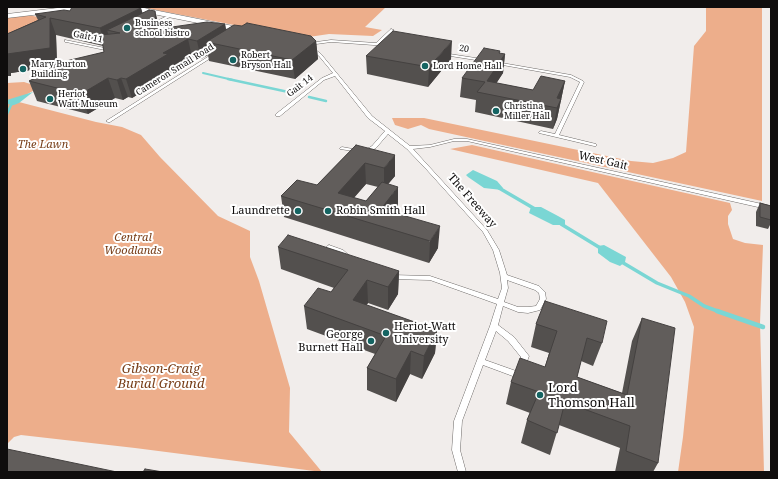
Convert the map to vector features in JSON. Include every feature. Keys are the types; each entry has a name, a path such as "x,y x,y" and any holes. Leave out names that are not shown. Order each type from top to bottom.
{"street":[{"path":"7,16 84,7"},
{"path":"128,7 248,33"}],"lane":[{"path":"34,13 46,17"},
{"path":"144,29 170,16"},
{"path":"378,43 392,30"},
{"name":"Gait 11","path":"66,41 105,49 116,43"},
{"path":"342,148 368,150 379,143 388,131 364,110 320,55 306,45 331,41 378,43 394,46"},
{"name":"Cameron Smail Road","path":"108,121 222,49"},
{"path":"457,56 461,52"},
{"name":"20","path":"440,53 486,61"},
{"path":"493,62 571,76 582,82 556,136"},
{"name":"Gait 14","path":"278,115 323,79 335,74"},
{"name":"The Freeway","path":"388,131 415,154 485,232 496,250 504,277 505,288 494,326"},
{"path":"541,132 594,145"},
{"name":"West Gait","path":"409,148 430,146 454,140 467,140 771,208"},
{"name":"West Gait","path":"415,154 430,146"},
{"path":"329,247 340,251 355,262"},
{"path":"382,275 388,277 430,278 501,304 528,310 538,308 545,303 542,292 537,288 504,277"},
{"path":"462,472 456,450 458,421 480,361 494,326 511,339 526,356 518,375 480,361"}],"green space":[{"path":"140,7 386,7 365,27 382,30 373,36 329,34 302,38"},
{"path":"706,7 762,7 762,201 429,129 421,125 408,129 395,125 392,118 424,118 631,161 653,163 673,158 686,152 694,46 706,31"},
{"path":"29,15 46,19 7,35 7,18"},
{"name":"Central Woodlands","path":"24,82 40,87 15,101 96,122 122,127 141,135 160,157 218,216 250,231 250,257 259,281 290,388 289,432 322,472 21,435 14,437 7,444 7,83"},
{"path":"472,145 730,203 732,210 728,216 728,224 733,239 745,243 763,245 760,323 764,472 678,472 694,327 685,302 671,277 598,183 450,149"}],"water":[{"path":"33,92 19,103 14,105 7,104 7,100"},
{"path":"473,170 497,181 503,188 502,190 484,188 466,175"},
{"path":"531,207 541,207 558,216 565,220 565,225 553,225 529,213"},
{"path":"604,245 626,257 625,262 620,266 610,262 598,253 598,246"}],"building":[{"path":"72,7 141,8 100,28 50,18 50,48 7,54 7,34 46,17 35,14 64,10 70,11"},
{"path":"149,10 155,11 156,26 165,28 207,22 225,24 197,41 188,39 163,53 168,54 126,79 121,78 117,80 108,78 81,94 29,81 52,70 48,69 62,62 104,52 101,35 120,33 107,30"},
{"path":"247,23 311,36 316,41 292,60 206,42 234,25 242,26"},
{"path":"393,31 452,41 429,67 366,56"},
{"path":"484,48 500,51 499,53 505,54 487,81 533,90 541,76 565,81 557,98 561,99 557,108 477,92 485,82 462,78"},
{"path":"356,145 395,155 384,168 365,163 338,193 366,201 382,182 398,187 381,209 440,226 430,241 281,196 297,180 317,185"},
{"path":"760,203 771,206 771,220 760,217"},
{"path":"288,235 399,271 388,287 367,280 353,300 437,330 424,356 411,351 396,379 367,368 386,336 304,306 318,288 331,292 348,270 278,247"},
{"path":"545,301 607,321 602,343 587,338 577,377 627,395 642,318 675,328 658,463 626,451 630,426 565,402 557,433 527,420 539,392 511,382 520,358 545,367 557,331 536,324"},
{"path":"7,449 117,472 7,472"},
{"path":"145,469 163,472 143,472"}],"waterway":[{"path":"203,73 233,80"},
{"path":"228,79 293,93"},
{"path":"309,97 326,101"},
{"path":"7,114 11,105 15,102"},
{"path":"499,188 535,209"},
{"path":"561,224 602,249"},
{"path":"620,261 657,283 689,296 704,306 720,312"},
{"path":"717,311 763,327"}],"place":[{"name":"Business school bistro","path":"127,28"},
{"name":"Robert Bryson Hall","path":"233,60"},
{"name":"Lord Home Hall","path":"425,66"},
{"name":"Mary Burton Building","path":"23,69"},
{"name":"Heriot Watt Museum","path":"50,99"},
{"name":"Christina Miller Hall","path":"496,111"},
{"name":"Laundrette","path":"298,211"},
{"name":"Robin Smith Hall","path":"328,211"},
{"name":"Heriot-Watt University","path":"386,333"},
{"name":"George Burnett Hall","path":"371,341"},
{"name":"Lord Thomson Hall","path":"540,395"}],"park label":[{"name":"The Lawn","path":"43,145"},
{"name":"Gibson-Craig Burial Ground","path":"161,376"}]}
